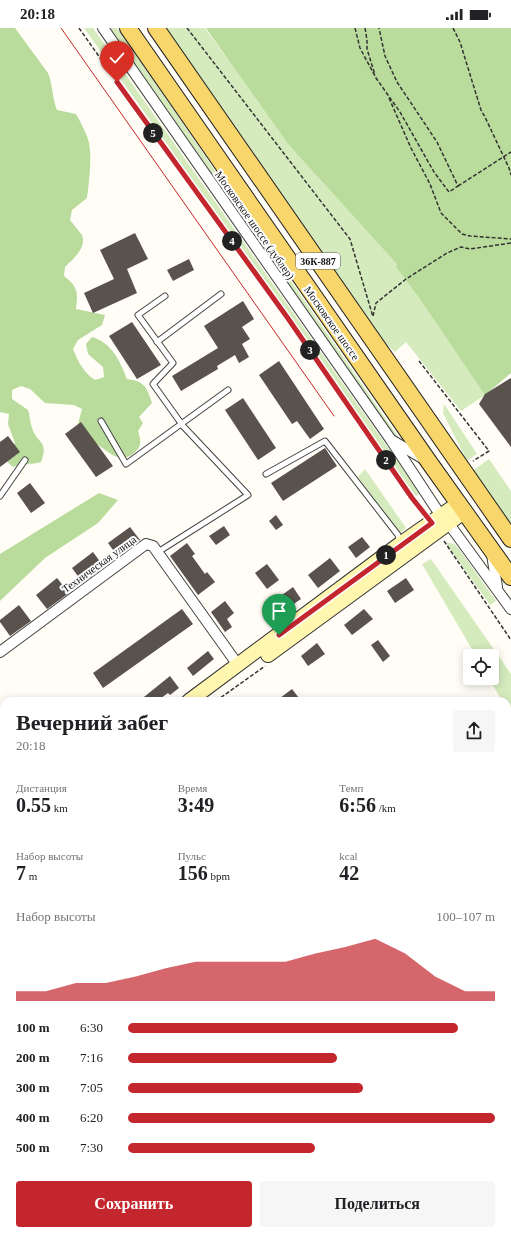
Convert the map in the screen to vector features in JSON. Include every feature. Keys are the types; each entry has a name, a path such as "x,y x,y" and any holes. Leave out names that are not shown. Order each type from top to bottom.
{"main road":[{"name":"Московское шоссе","path":"128,28 429,462 511,577"},
{"name":"36К-887","path":"156,28 511,539"},
{"path":"209,697 440,523 480,495"},
{"path":"194,697 400,544 440,523"}],"street":[{"name":"Московское шоссе (дублер)","path":"103,28 391,440 440,523 497,589 511,609"},
{"path":"391,440 429,462"},
{"name":"Техническая улица","path":"0,652 146,544 151,544 158,552"},
{"path":"492,550 497,589"},
{"path":"158,552 238,665"}],"lane":[{"path":"157,342 221,294"},
{"path":"158,552 248,495 181,424 153,384 173,363 138,315 165,296"},
{"path":"101,421 126,464 228,390"},
{"path":"266,474 325,441 398,535 400,544"},
{"path":"0,496 25,460"}],"path":[{"path":"79,28 164,149 287,317 412,498 440,523 511,640"},
{"path":"187,28 350,240 373,317 376,303 406,279 447,253 461,247 470,249 511,243"},
{"path":"355,28 360,48 376,78 400,112 434,172 449,192 511,152"},
{"path":"365,28 367,49 376,78"},
{"path":"378,28 385,56 397,82 437,142 458,186"},
{"path":"453,28 460,42 481,110 504,156 511,175"},
{"path":"388,94 411,148 430,184 441,213 462,234 470,236 511,238"},
{"path":"419,361 489,452 471,462"}],"green space":[{"path":"0,28 15,28 48,73 57,110 76,114 84,128 88,140 90,149 90,163 87,198 72,210 70,220 82,235 83,244 75,257 65,267 64,276 72,283 76,290 76,309 105,315 102,325 78,340 73,349 82,367 95,380 104,377 103,367 88,354 86,344 92,337 99,340 110,348 118,359 127,379 137,381 144,386 152,403 139,417 143,423 138,431 140,446 137,451 124,458 119,458 98,445 85,440 77,428 82,409 74,405 45,403 30,389 21,386 12,390 12,399 28,410 34,433 43,446 43,455 41,462 13,467 5,460 15,443 8,424 9,414 0,412"},
{"path":"84,28 93,28 415,486 419,494 413,498 353,412 284,308"},
{"path":"106,28 117,28 401,441 393,436"},
{"path":"156,28 205,28 232,66 206,28 511,28 511,373 485,395 461,411 406,342 395,352 359,320"},
{"path":"206,28 511,28 511,373 485,395 418,296 396,267 397,264 289,145"},
{"path":"444,404 477,454 467,461 443,413"},
{"path":"489,459 511,491 511,525 472,471"},
{"path":"365,469 406,528 398,535 358,477"},
{"path":"99,493 118,500 98,523 45,558 0,601 0,554"},
{"path":"445,542 454,544 459,549 496,601 490,605"},
{"path":"431,559 494,649 472,649 422,564"},
{"path":"499,657 511,674 511,697 500,697 493,685 499,685"}],"building":[{"path":"135,233 148,259 127,269 137,293 93,313 84,293 114,279 100,250"},
{"path":"189,259 194,270 173,281 167,270"},
{"path":"243,301 254,319 242,327 250,339 242,344 249,357 239,363 235,355 217,366 218,369 181,391 172,376 218,348 204,326"},
{"path":"132,322 161,365 137,379 109,336"},
{"path":"279,361 324,429 310,439 297,421 292,424 259,375"},
{"path":"511,378 511,447 479,404 485,394"},
{"path":"243,398 276,448 258,460 225,410"},
{"path":"81,422 113,466 96,477 65,434"},
{"path":"8,436 20,452 0,467 0,442"},
{"path":"325,448 337,466 283,501 271,483"},
{"path":"30,483 45,503 31,513 17,493"},
{"path":"276,515 283,525 276,530 269,521"},
{"path":"224,526 230,535 216,545 209,536"},
{"path":"130,527 140,540 118,557 108,543"},
{"path":"362,537 370,547 356,558 348,547"},
{"path":"187,543 195,554 192,556 205,574 207,572 215,582 198,595 170,556"},
{"path":"93,552 104,567 83,583 72,568"},
{"path":"330,558 340,571 318,588 308,575"},
{"path":"267,564 279,580 267,589 255,573"},
{"path":"57,578 69,593 47,609 36,595"},
{"path":"406,578 414,590 395,603 387,591"},
{"path":"293,587 301,599 272,619 264,608"},
{"path":"225,601 234,613 227,619 232,627 225,632 211,612"},
{"path":"19,605 31,621 10,636 0,620"},
{"path":"182,609 193,624 103,688 93,673"},
{"path":"364,609 373,619 352,635 344,625"},
{"path":"378,640 390,656 383,662 371,645"},
{"path":"317,643 325,654 308,666 301,656"},
{"path":"208,651 214,659 193,676 187,668"},
{"path":"170,676 179,688 170,695 168,693 162,697 144,697"},
{"path":"292,689 298,697 281,697"}],"tram line":[{"path":"61,28 334,416"}],"route":[{"path":"117,82 287,317 412,498 432,523 400,544 279,635"}]}
